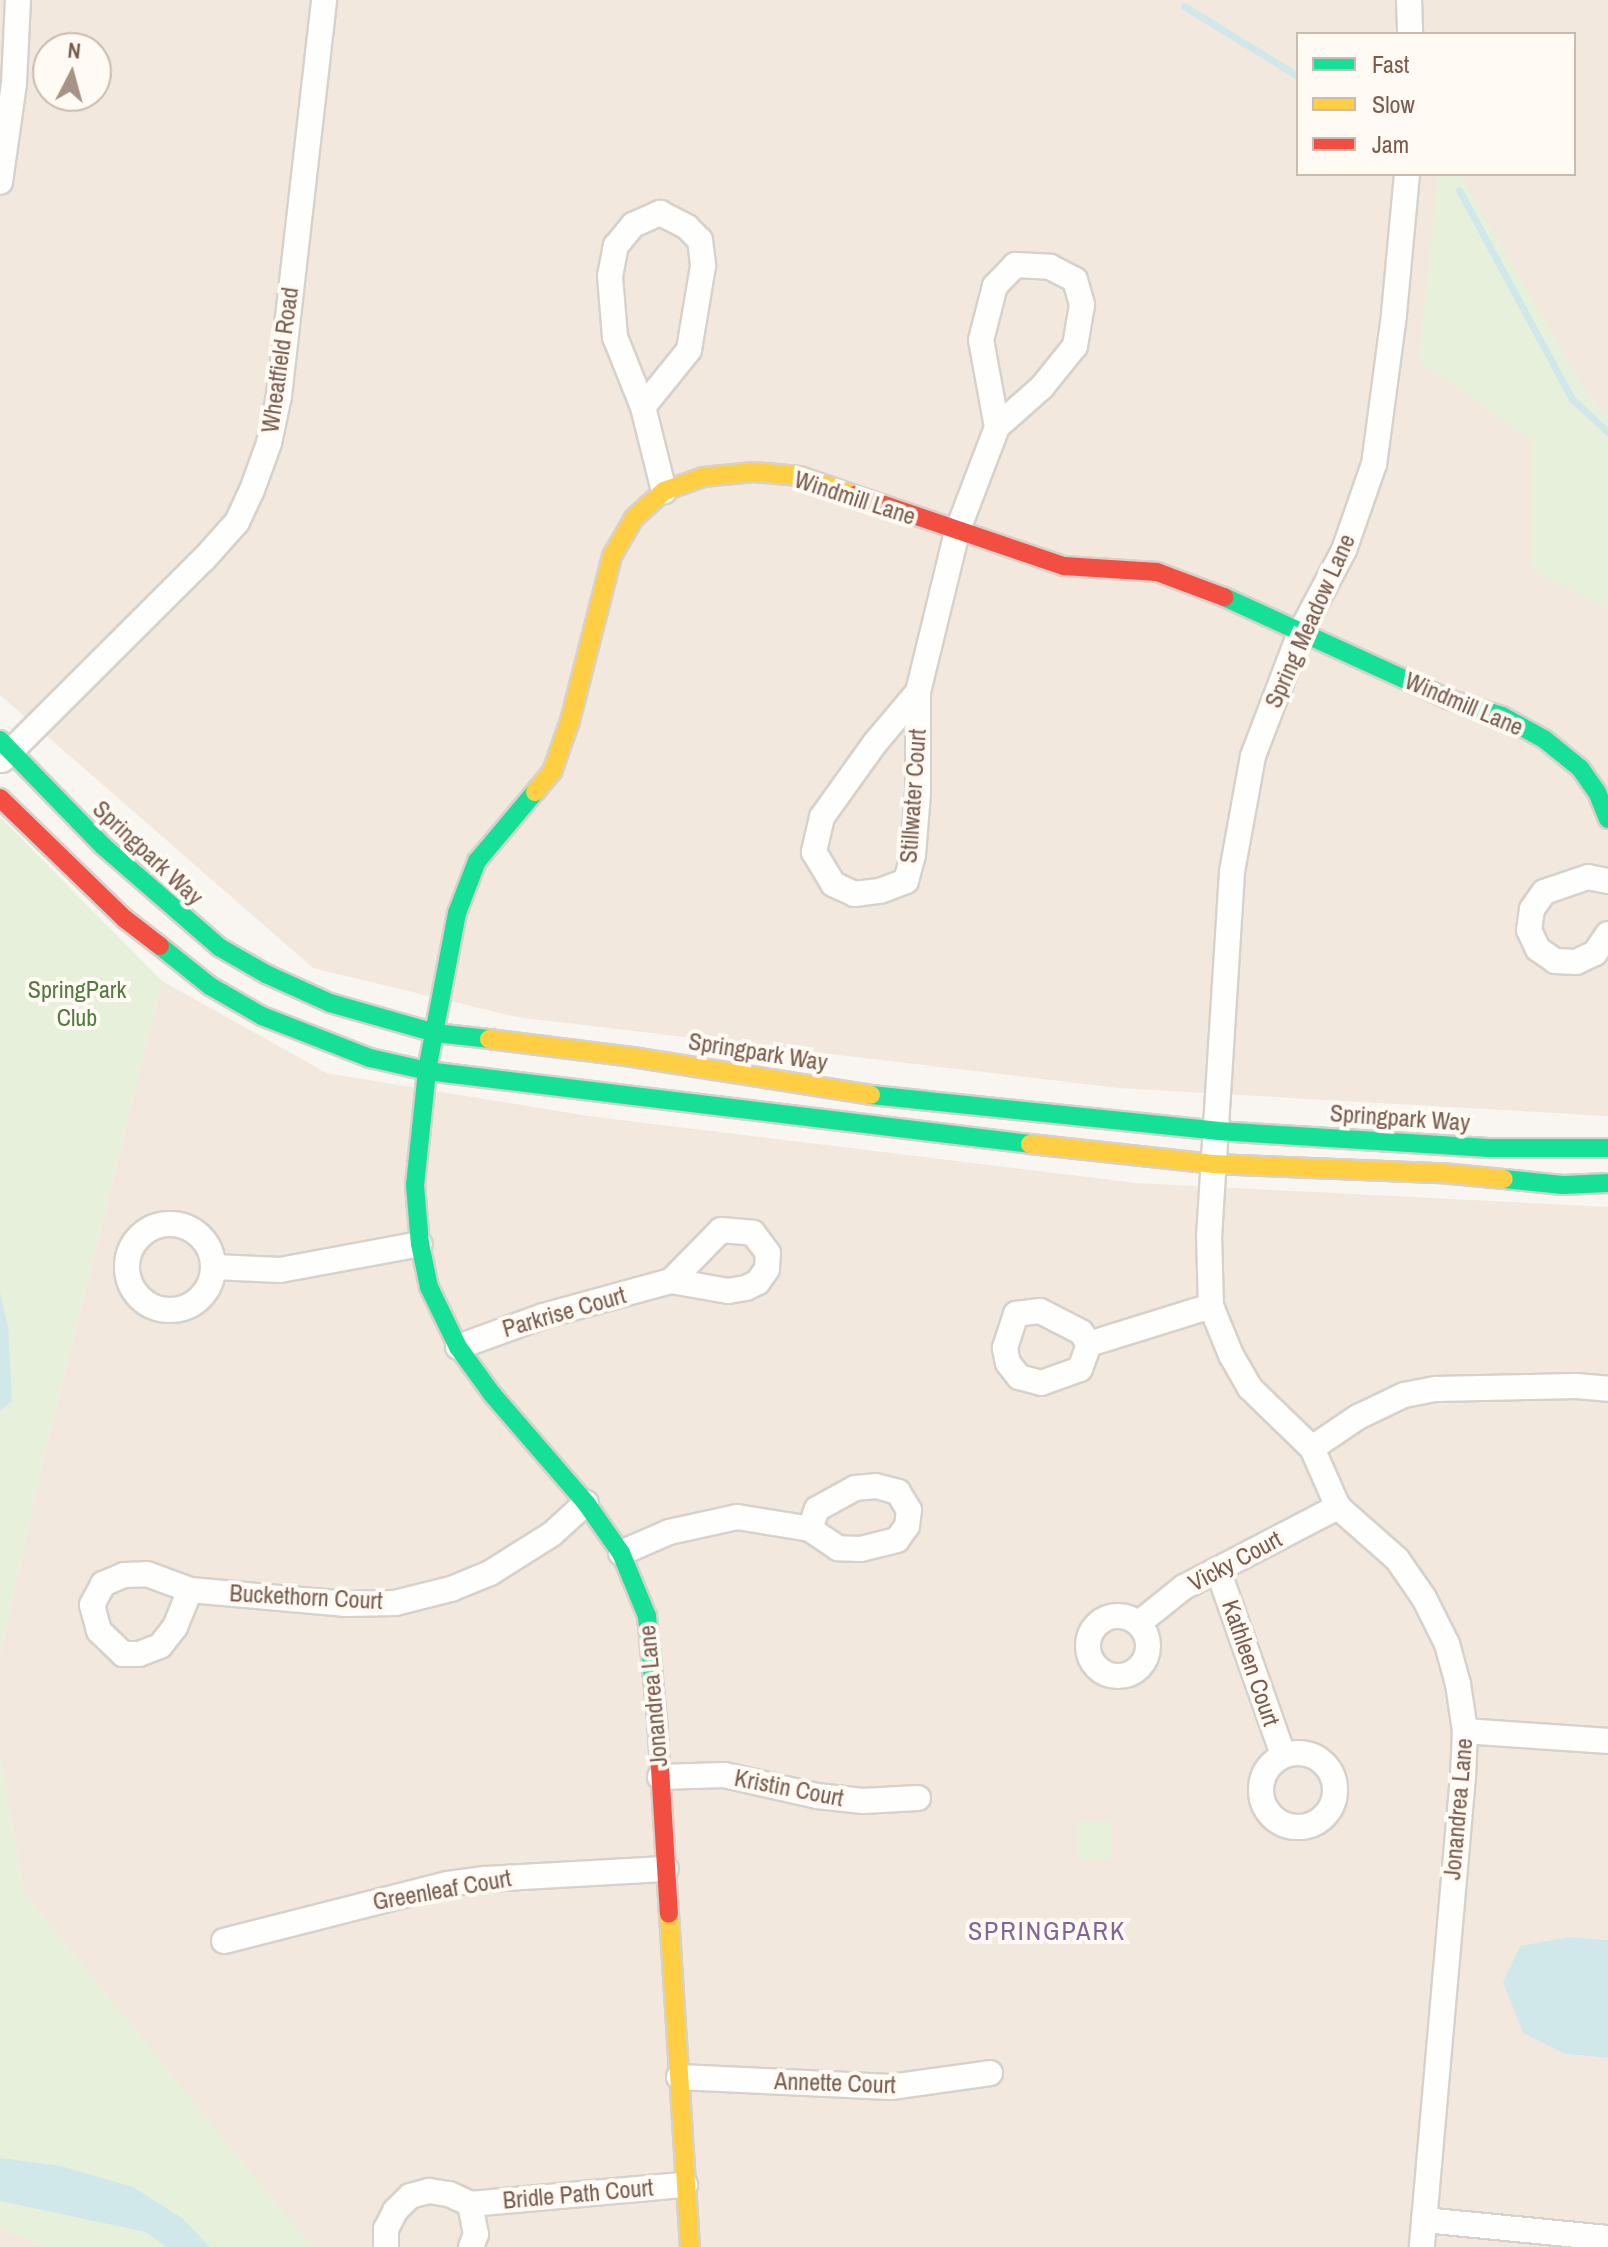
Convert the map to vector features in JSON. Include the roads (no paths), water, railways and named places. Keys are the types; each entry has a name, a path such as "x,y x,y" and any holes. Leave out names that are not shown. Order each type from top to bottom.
{"street":[{"path":"0,182 14,84 18,0"},
{"name":"Wheatfield Road","path":"4,751 204,559 237,522 252,490 269,443 279,396 324,0"},
{"path":"1409,0 1410,32"},
{"name":"Spring Meadow Lane","path":"1213,1164 1232,872 1253,756 1300,633 1344,550 1374,464 1394,315 1407,176"},
{"path":"643,407 689,350 703,266 700,240 687,227 660,213 633,225 616,246 610,276 615,337 643,407 664,491"},
{"path":"1015,265 1050,267 1075,280 1082,305 1075,346 1042,387 997,427 981,340 995,286 1015,265"},
{"name":"Stillwater Court","path":"918,692 875,743 822,817 814,852 833,884 854,894 880,891 906,881 913,855 918,793 918,692 957,532 997,427"},
{"name":"Windmill Lane","path":"427,1071 457,913 477,861 552,772 570,721 612,556 634,518 664,491 703,477 754,472 800,476 1064,566 1157,572 1202,587 1448,699 1502,716 1544,739 1580,768 1597,792 1608,819"},
{"name":"Springpark Way","path":"4,751 183,919 219,947 266,974 330,1003 435,1033 626,1056 870,1095 1217,1131 1488,1148 1608,1148"},
{"path":"0,798 125,919 210,986 262,1016 317,1040 370,1058 427,1071 834,1122 1213,1164 1441,1173 1563,1185 1608,1183"},
{"path":"1608,881 1588,877 1544,892 1532,909 1529,930 1538,949 1555,961 1576,962 1595,953 1608,934"},
{"name":"Jonandrea Lane","path":"427,1071 415,1185 420,1244 429,1287 458,1347 492,1394 586,1503 621,1553 637,1586 653,1650 690,2247"},
{"name":"Jonandrea Lane","path":"1213,1164 1211,1306 1250,1388 1312,1448 1338,1507 1397,1559 1424,1598 1447,1644 1465,1731 1422,2247"},
{"path":"214,1267 280,1270 343,1261 420,1244"},
{"name":"Parkrise Court","path":"458,1347 543,1316 671,1281"},
{"path":"1089,1344 1211,1306"},
{"path":"1312,1448 1358,1417 1415,1393 1436,1389 1529,1387 1608,1389"},
{"name":"Buckethorn Court","path":"190,1590 346,1604 395,1603 451,1589 490,1573 552,1534 586,1503"},
{"name":"Vicky Court","path":"1139,1623 1184,1587 1338,1507"},
{"path":"621,1553 669,1532 737,1517 810,1529"},
{"name":"Kathleen Court","path":"1218,1570 1283,1755"},
{"path":"1465,1731 1608,1741"},
{"name":"Kristin Court","path":"660,1777 724,1775 817,1796 863,1801 918,1798"},
{"name":"Greenleaf Court","path":"224,1941 448,1884 485,1879 666,1869"},
{"name":"Annette Court","path":"679,2077 891,2087 990,2073"},
{"name":"Bridle Path Court","path":"386,2247 386,2229 395,2211 410,2196 429,2191 449,2194 470,2204 685,2185"},
{"name":"Bridle Path Court","path":"470,2204 476,2234 471,2247"},
{"path":"1424,2220 1608,2238"}],"water":[{"path":"0,1292 8,1328 12,1401 0,1411"},
{"path":"1571,1937 1608,1940 1608,2058 1565,2054 1523,2033 1503,1982 1520,1946"},
{"path":"0,2158 61,2166 133,2187 182,2218 210,2247 166,2247 146,2232 0,2201"}],"waterway":[{"path":"1184,6 1296,75"},
{"path":"1459,190 1572,399 1608,432"}],"district":[{"name":"SPRINGPARK","path":"1047,1931"}],"park label":[{"name":"SpringPark Club","path":"77,1004"}]}
